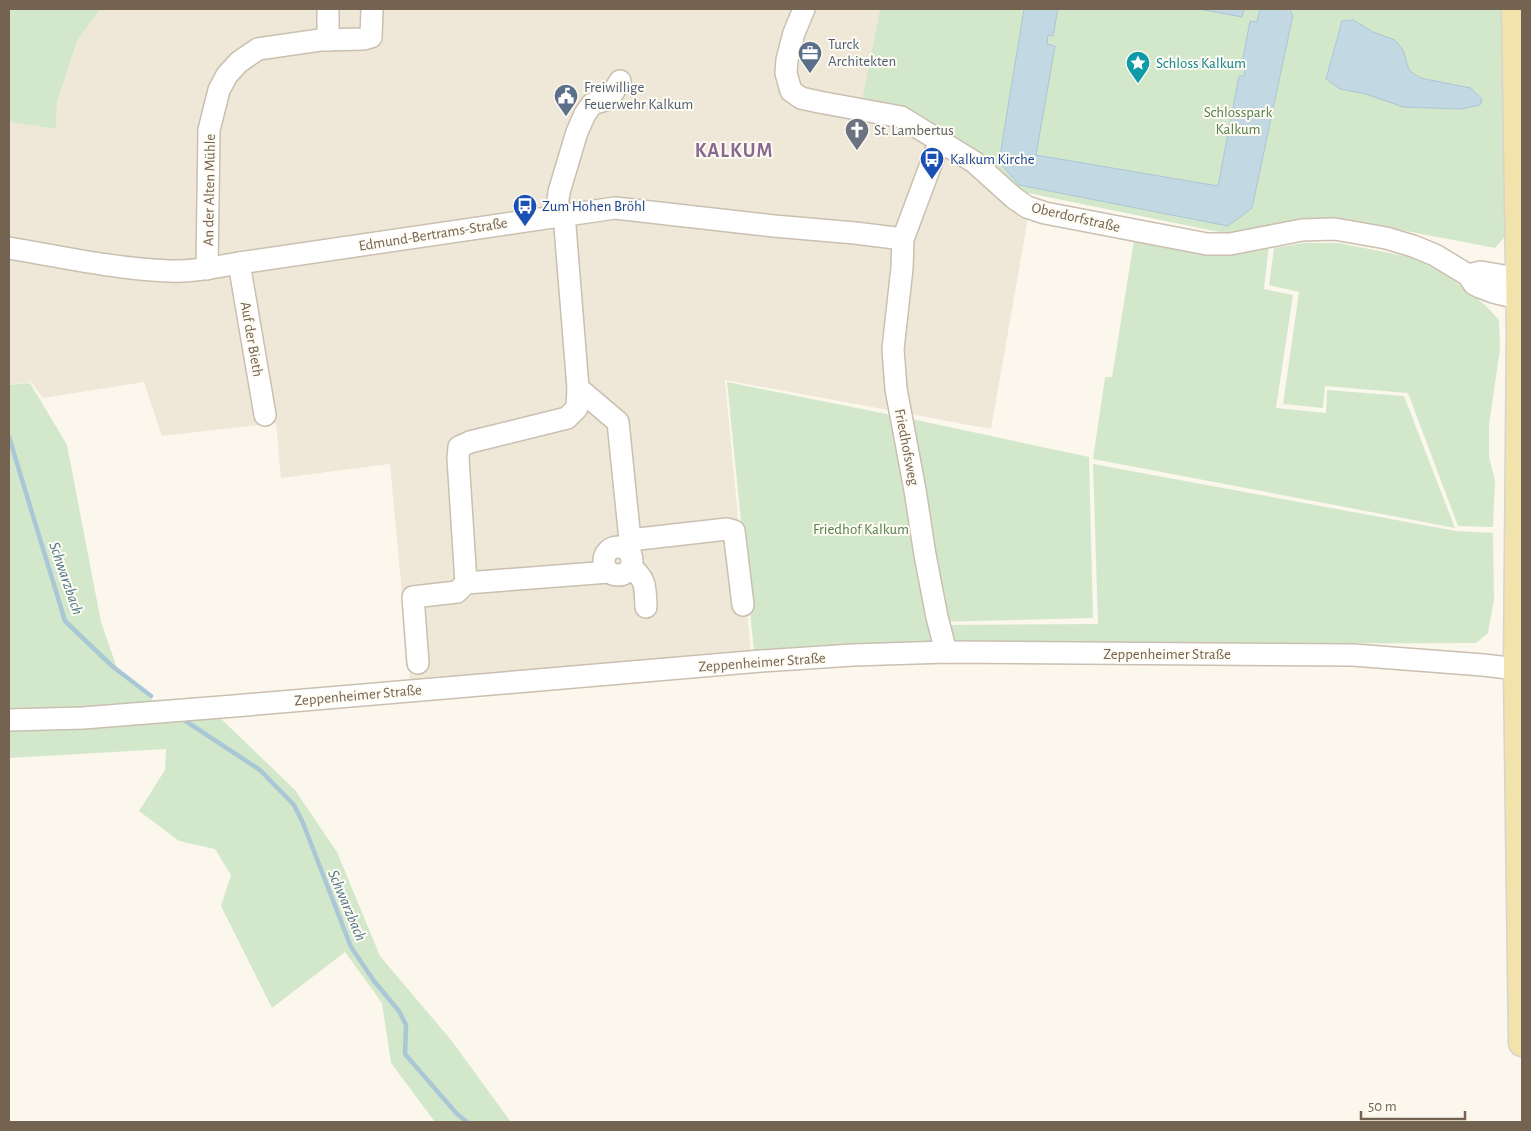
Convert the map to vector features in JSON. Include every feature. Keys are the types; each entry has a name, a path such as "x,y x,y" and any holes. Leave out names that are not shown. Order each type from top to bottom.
{"main road":[{"path":"1515,15 1521,289 1520,669 1522,1043"}],"street":[{"path":"328,9 328,40"},
{"name":"An der Alten Mühle","path":"208,269 209,130 219,90 228,75 239,62 258,49 305,42 364,39 371,36 372,9"},
{"name":"Oberdorfstraße","path":"804,9 786,60 786,73 791,91 801,98 901,117 974,162 1014,198 1028,207 1044,213 1207,244 1230,244 1302,230 1336,229 1386,238 1413,246 1435,255 1468,275 1474,284 1493,292 1521,289"},
{"path":"466,583 458,458 459,447 470,442 567,418 577,408 578,388 559,192 584,114 592,104 609,99 620,81"},
{"path":"903,239 940,140"},
{"name":"Edmund-Bertrams-Straße","path":"9,248 128,267 171,271 208,269 615,208 903,239"},
{"name":"Friedhofsweg","path":"903,239 902,268 892,349 896,388 925,555 946,652"},
{"name":"Auf der Bieth","path":"239,263 265,415"},
{"path":"578,388 618,422 630,554 638,574 643,579 646,607"},
{"path":"630,554 727,529 734,531 743,605"},
{"path":"418,663 413,597 458,592 466,583 609,572 605,566 604,559 610,550 617,547 622,548 630,554"},
{"name":"Zeppenheimer Straße","path":"9,720 65,719 853,655 946,652 1353,655 1520,669"}],"shaded area":[{"path":"100,9 799,9 782,56 810,110 900,128 973,167 1028,218 991,429 725,380 751,653 410,681 390,464 281,478 276,423 162,436 144,382 43,398 31,382 9,385 9,122 56,129 57,103 77,41"},
{"path":"812,9 880,9 862,99 811,93 797,87 793,59"}],"green space":[{"path":"9,9 100,9 77,41 57,103 56,129 9,122"},
{"name":"Schlosspark Kalkum","path":"880,9 1505,9 1507,234 1495,248 1401,230 1298,224 1244,235 1214,231 1023,192 903,109 862,99"},
{"path":"1134,240 1269,245 1264,289 1293,295 1276,408 1326,413 1327,390 1404,396 1455,528 1093,459 1105,377 1112,377"},
{"path":"1304,243 1339,243 1415,258 1447,275 1485,305 1499,320 1500,349 1489,425 1489,457 1495,480 1493,527 1458,526 1408,393 1325,386 1323,408 1283,404 1299,292 1269,285 1274,248"},
{"name":"Friedhof Kalkum","path":"727,382 1089,457 1093,618 933,622 937,646 754,652"},
{"path":"30,383 67,445 101,622 119,674 160,706 9,714 9,385"},
{"path":"1093,464 1456,531 1493,533 1494,599 1488,633 1476,643 957,645 948,625 1098,624"},
{"path":"211,709 295,790 337,852 380,956 451,1040 511,1122 435,1122 391,1063 382,1003 345,952 272,1008 221,906 231,875 215,849 179,841 139,811 165,770 166,749 9,758 9,730"}],"water":[{"path":"1024,9 1058,9 1053,36 1048,35 1047,44 1055,46 1036,155 1218,186 1239,76 1244,76 1245,70 1241,69 1250,21 1257,22 1260,9 1289,9 1293,15 1252,208 1228,226 1019,185 999,162"},
{"path":"1199,9 1244,9 1242,17"},
{"path":"1353,20 1373,32 1395,40 1403,50 1409,70 1420,78 1471,88 1482,99 1480,105 1461,109 1403,107 1366,94 1340,89 1326,79 1342,21"}],"waterway":[{"name":"Schwarzbach","path":"9,437 65,621 112,666 151,696"},
{"name":"Schwarzbach","path":"181,718 260,770 294,805 303,823 351,947 374,981 399,1011 406,1025 405,1054 457,1114 467,1122"}],"place":[{"name":"Turck Architekten","path":"810,74"},
{"name":"Schloss Kalkum","path":"1138,84"},
{"name":"Freiwillige Feuerwehr Kalkum","path":"566,117"},
{"name":"St. Lambertus","path":"857,151"},
{"name":"Kalkum Kirche","path":"932,180"},
{"name":"Zum Hohen Bröhl","path":"525,227"}],"district":[{"name":"KALKUM","path":"734,150"}]}
